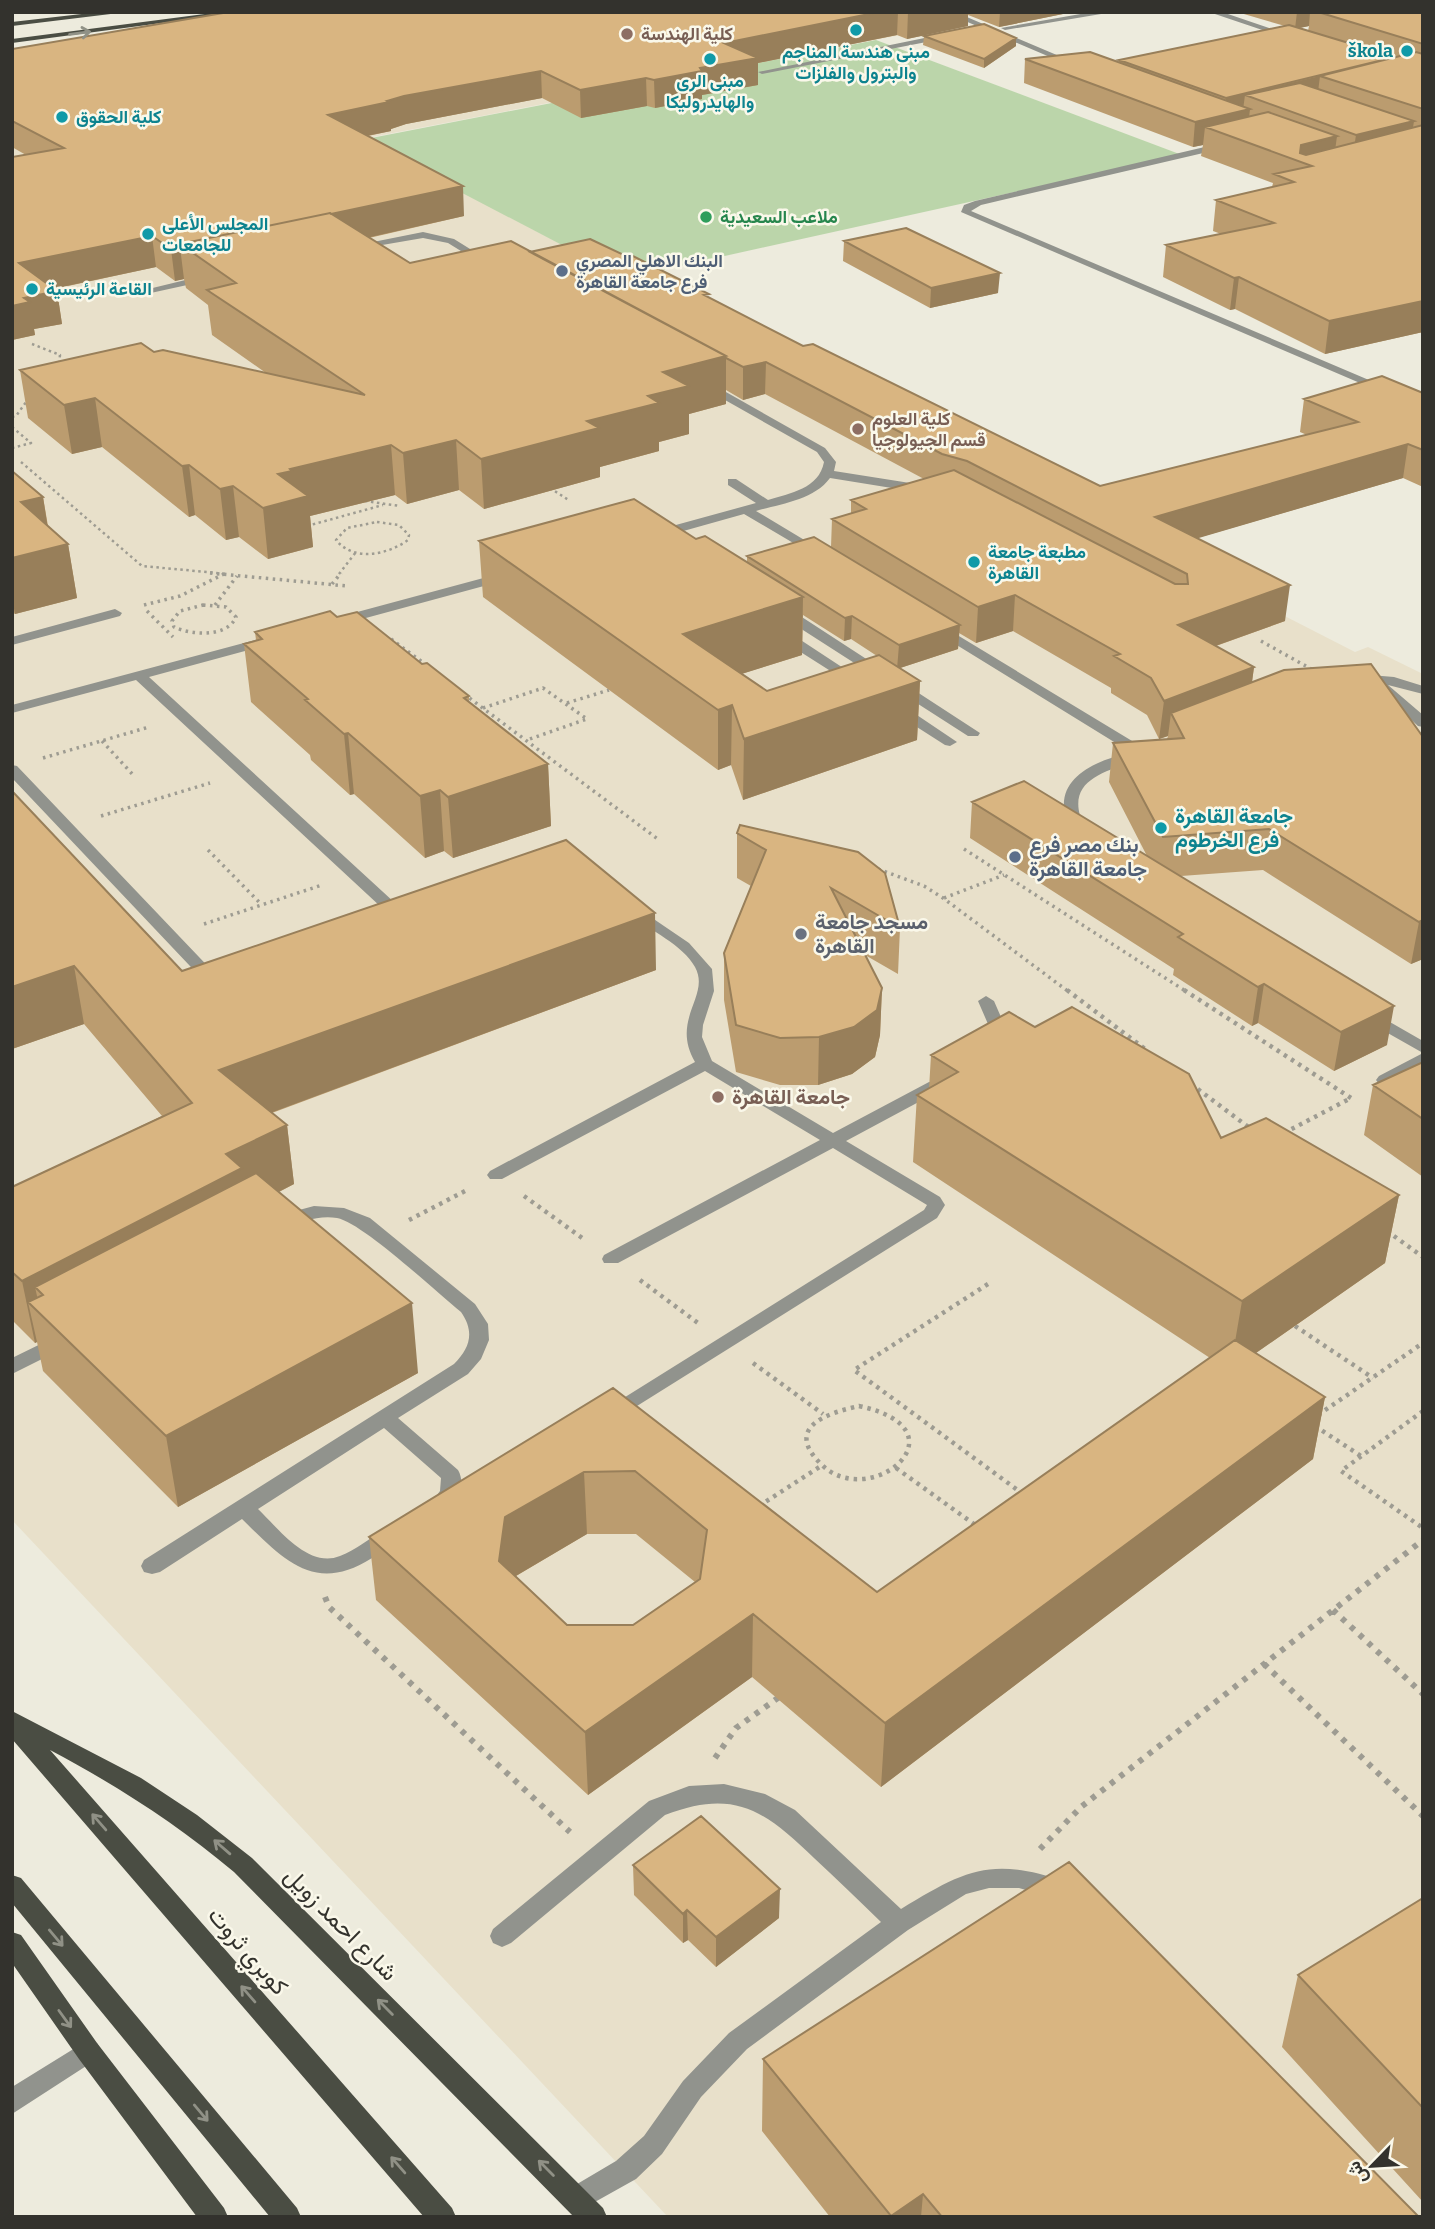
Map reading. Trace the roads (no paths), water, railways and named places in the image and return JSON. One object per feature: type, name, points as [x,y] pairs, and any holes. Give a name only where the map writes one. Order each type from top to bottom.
[{"type":"main road","points":[[12,24],[123,12]]},
{"type":"main road","points":[[12,41],[240,12]]},
{"type":"main road","name":"شارع احمد زويل","points":[[12,1721],[97,1763],[201,1828],[243,1866],[585,2208]]},
{"type":"main road","name":"كوبري ثروت","points":[[12,1721],[442,2217]]},
{"type":"main road","points":[[12,1885],[287,2217]]},
{"type":"main road","points":[[12,1942],[88,2051],[214,2217]]},
{"type":"street","points":[[948,12],[975,23],[1005,29],[1080,58]]},
{"type":"street","points":[[964,12],[1087,69]]},
{"type":"street","points":[[1037,22],[1065,12]]},
{"type":"street","points":[[1005,29],[1109,12]]},
{"type":"street","points":[[1213,12],[1288,36],[1300,37]]},
{"type":"street","points":[[962,32],[997,19]]},
{"type":"street","points":[[762,72],[949,35]]},
{"type":"street","points":[[1275,39],[1288,36]]},
{"type":"street","points":[[1242,141],[978,203],[967,207],[966,212],[1423,407]]},
{"type":"street","points":[[338,250],[405,236],[431,236],[451,242],[499,269]]},
{"type":"street","points":[[136,293],[223,275]]},
{"type":"street","points":[[662,537],[817,486],[829,474],[830,462],[821,450],[700,382]]},
{"type":"street","points":[[829,474],[893,482],[945,495]]},
{"type":"street","points":[[732,482],[766,504]]},
{"type":"street","points":[[746,510],[828,560]]},
{"type":"street","points":[[323,626],[511,575]]},
{"type":"street","points":[[766,600],[973,733]]},
{"type":"street","points":[[12,641],[115,613]]},
{"type":"street","points":[[766,623],[868,690]]},
{"type":"street","points":[[932,624],[1148,750],[1098,770],[1079,781],[1068,796],[1068,812],[1078,829],[1088,836]]},
{"type":"street","points":[[12,709],[285,636]]},
{"type":"street","points":[[139,675],[406,922]]},
{"type":"street","points":[[1332,680],[1372,678],[1394,681],[1423,690]]},
{"type":"street","points":[[1372,678],[1423,723]]},
{"type":"street","points":[[891,705],[950,742]]},
{"type":"street","points":[[12,769],[218,986]]},
{"type":"street","points":[[599,1422],[935,1210],[934,1201],[705,1063],[696,1053],[692,1041],[706,982],[705,971],[697,959],[619,899]]},
{"type":"street","points":[[984,1055],[995,1036],[996,1024],[986,1001]]},
{"type":"street","points":[[1353,1005],[1423,1048]]},
{"type":"street","points":[[1385,1080],[1423,1058]]},
{"type":"street","points":[[496,1175],[705,1063]]},
{"type":"street","points":[[611,1259],[952,1077]]},
{"type":"street","points":[[152,1566],[384,1418],[473,1358],[479,1346],[482,1332],[478,1319],[468,1308],[380,1235],[348,1214],[328,1210],[306,1213],[263,1233]]},
{"type":"street","points":[[12,1367],[72,1335]]},
{"type":"street","points":[[384,1418],[451,1475],[453,1486],[449,1496],[428,1511]]},
{"type":"street","points":[[243,1507],[296,1556],[316,1567],[341,1565],[406,1525]]},
{"type":"street","points":[[502,1936],[657,1808],[688,1796],[724,1794],[757,1801],[787,1817],[899,1923]]},
{"type":"street","points":[[585,2208],[653,2145],[692,2089],[738,2041],[899,1923],[959,1886],[989,1878],[1019,1878],[1050,1885],[1077,1899]]},
{"type":"street","points":[[12,2102],[88,2051]]},
{"type":"place","name":"مبنى هندسة المناجم والبترول والفلزات","points":[[856,30]]},
{"type":"place","name":"كلية الهندسة","points":[[627,34]]},
{"type":"place","name":"škola","points":[[1407,51]]},
{"type":"place","name":"مبنى الرى والهايدروليكا","points":[[710,59]]},
{"type":"place","name":"كلية الحقوق","points":[[62,117]]},
{"type":"place","name":"ملاعب السعيدية","points":[[706,217]]},
{"type":"place","name":"المجلس الأعلى للجامعات","points":[[148,234]]},
{"type":"place","name":"البنك الاهلي المصري فرع جامعة القاهرة","points":[[562,271]]},
{"type":"place","name":"القاعة الرئيسية","points":[[32,289]]},
{"type":"place","name":"كلية العلوم قسم الجيولوجيا","points":[[858,429]]},
{"type":"place","name":"مطبعة جامعة القاهرة","points":[[974,562]]},
{"type":"place","name":"جامعة القاهرة فرع الخرطوم","points":[[1161,828]]},
{"type":"place","name":"بنك مصر فرع جامعة القاهرة","points":[[1015,857]]},
{"type":"place","name":"مسجد جامعة القاهرة","points":[[801,934]]},
{"type":"place","name":"جامعة القاهرة","points":[[718,1097]]}]
